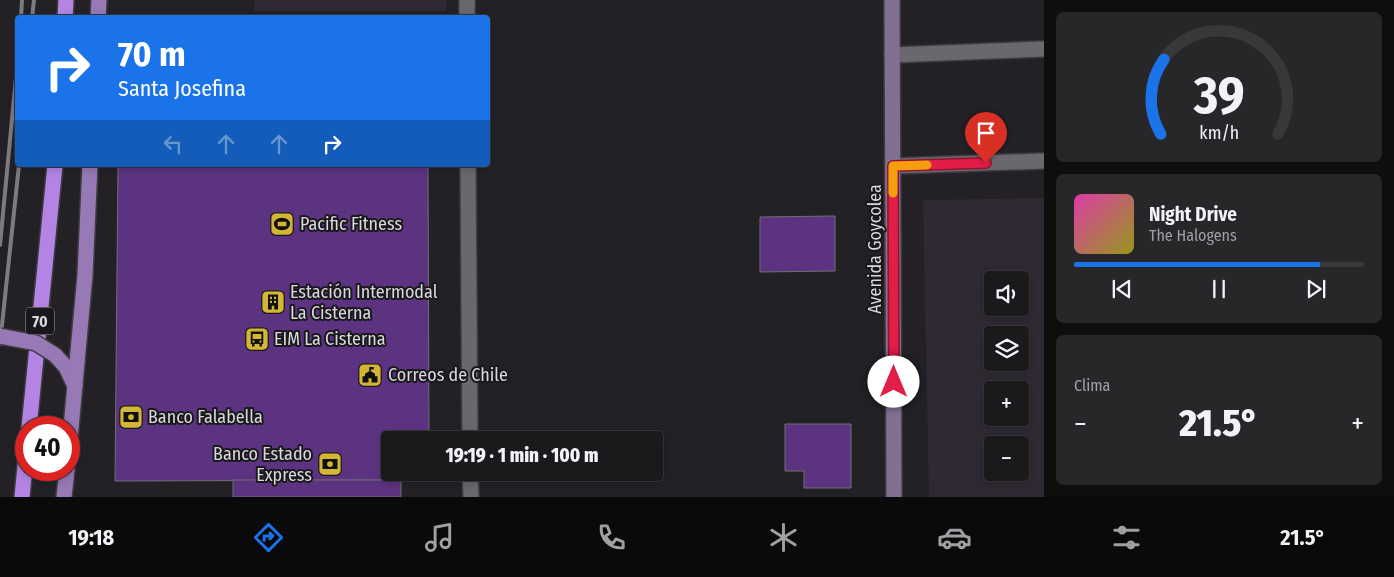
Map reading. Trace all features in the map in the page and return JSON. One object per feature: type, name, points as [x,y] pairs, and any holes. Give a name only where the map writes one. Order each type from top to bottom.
[{"type":"highway","points":[[65,15],[66,0]]},
{"type":"highway","name":"70","points":[[30,416],[55,167]]},
{"type":"highway","points":[[22,497],[24,481]]},
{"type":"main road","points":[[98,15],[99,0]]},
{"type":"main road","points":[[73,416],[85,275],[90,167]]},
{"type":"main road","points":[[0,336],[36,343],[55,355],[66,367],[76,386]]},
{"type":"main road","points":[[64,497],[66,481]]},
{"type":"street","points":[[467,0],[467,15]]},
{"type":"street","name":"Avenida Goycolea","points":[[892,0],[894,497]]},
{"type":"street","points":[[892,55],[1044,49]]},
{"type":"street","points":[[893,166],[1044,161]]},
{"type":"street","points":[[468,167],[470,431]]},
{"type":"street","points":[[470,481],[471,497]]},
{"type":"shaded area","points":[[254,0],[447,0],[446,11],[254,11]]},
{"type":"shaded area","points":[[1044,198],[1044,497],[929,497],[923,200]]},
{"type":"building","name":"Estación Intermodal La Cisterna","points":[[118,167],[428,167],[429,431],[381,431],[381,480],[115,481]]},
{"type":"building","points":[[835,216],[835,271],[760,272],[760,217]]},
{"type":"building","points":[[785,424],[851,424],[851,488],[804,488],[804,471],[785,471]]},
{"type":"building","points":[[233,480],[401,481],[401,497],[233,497]]},
{"type":"railway","points":[[21,15],[22,0]]},
{"type":"railway","points":[[32,15],[34,0]]},
{"type":"railway","points":[[0,245],[15,88]]},
{"type":"railway","points":[[0,344],[19,167]]},
{"type":"slow traffic","points":[[893,193],[893,166],[927,165]]},
{"type":"place","name":"Pacific Fitness","points":[[282,224]]},
{"type":"place","name":"Estación Intermodal La Cisterna","points":[[273,302]]},
{"type":"place","name":"EIM La Cisterna","points":[[257,339]]},
{"type":"place","name":"Correos de Chile","points":[[370,375]]},
{"type":"place","name":"Banco Falabella","points":[[131,417]]},
{"type":"place","name":"Banco Estado Express","points":[[330,464]]},
{"type":"route","points":[[894,382],[893,166],[986,163]]}]
